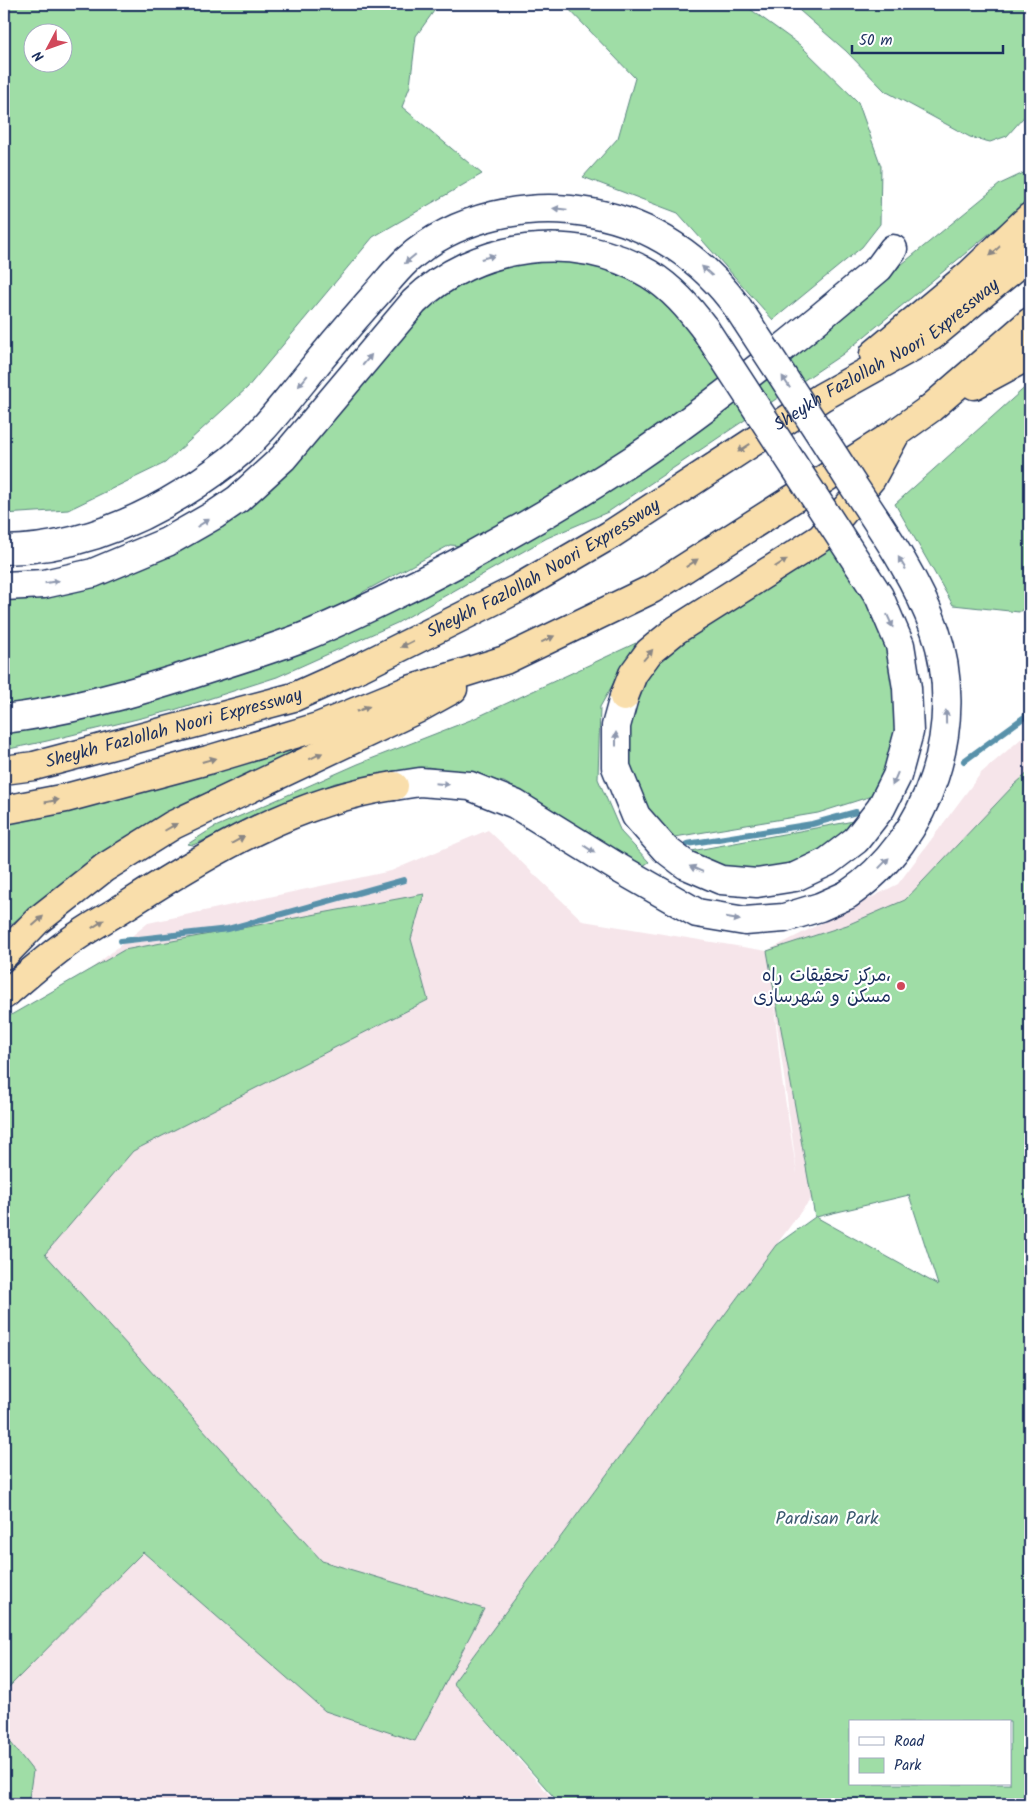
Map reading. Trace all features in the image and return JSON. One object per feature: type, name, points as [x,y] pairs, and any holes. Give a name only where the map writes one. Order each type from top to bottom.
[{"type":"highway","points":[[822,397],[970,274],[1030,217]]},
{"type":"highway","name":"Sheykh Fazlollah Noori Expressway","points":[[4,770],[34,766],[294,697],[361,667],[517,589],[610,536],[822,397],[932,336],[1030,255]]},
{"type":"highway","name":"Sheykh Fazlollah Noori Expressway","points":[[4,810],[66,798],[208,760],[318,727],[409,690],[504,660],[652,589],[896,433],[931,408],[1030,322]]},
{"type":"highway","points":[[931,408],[1030,355]]},
{"type":"highway","points":[[624,697],[633,674],[649,652],[676,630],[821,538],[871,479],[896,433]]},
{"type":"highway","points":[[4,955],[38,920],[104,868],[174,825],[417,709],[504,660]]},
{"type":"highway","points":[[4,995],[62,947],[178,873],[250,833],[315,806],[368,790],[394,786]]},
{"type":"street","points":[[4,550],[47,548],[92,536],[119,526],[165,503],[229,461],[268,423],[345,328],[407,260],[453,230],[482,219],[522,210],[551,208],[611,216],[638,225],[689,254],[712,276],[738,308],[908,572],[935,631],[944,679],[946,724],[935,779],[924,805],[894,854],[865,883],[848,895],[820,907],[784,918],[745,921],[697,912],[622,870],[515,804],[470,786],[420,782],[394,786]]},
{"type":"street","points":[[4,586],[44,584],[72,579],[136,556],[205,522],[238,499],[275,466],[325,410],[414,302],[432,285],[456,270],[480,259],[531,248],[582,249],[626,262],[649,274],[689,308],[705,329],[879,596],[900,645],[907,688],[909,732],[897,776],[881,808],[856,840],[827,862],[795,877],[757,883],[721,880],[686,865],[665,849],[636,816],[616,767],[616,726],[624,697]]},
{"type":"street","points":[[4,719],[26,716],[123,694],[229,662],[303,636],[374,605],[451,567],[535,521],[634,458],[703,409],[818,319],[879,268],[893,248]]},
{"type":"street","points":[[251,440],[275,466]]},
{"type":"shaded area","points":[[1030,731],[1030,1071],[957,1021],[802,1210],[453,1683],[557,1804],[4,1804],[4,1039],[148,923],[391,871],[488,830],[583,921],[767,951],[898,884],[981,773]],"holes":[[[772,987],[797,1174],[782,1080]]]},
{"type":"green space","points":[[4,4],[439,4],[416,36],[410,86],[402,107],[482,174],[373,237],[247,388],[165,463],[68,510],[4,514]]},
{"type":"green space","points":[[564,4],[743,4],[800,45],[858,102],[881,166],[880,224],[862,247],[773,320],[678,213],[583,177],[618,138],[635,78]]},
{"type":"green space","points":[[792,4],[1030,4],[1030,110],[1007,136],[990,142],[970,137],[885,91],[846,51]]},
{"type":"green space","points":[[1030,170],[1030,196],[1018,210],[843,354],[608,512],[547,538],[397,623],[277,677],[174,710],[4,750],[4,725],[324,638],[797,350],[1000,184]]},
{"type":"green space","points":[[543,257],[602,265],[661,295],[728,379],[635,448],[472,547],[450,545],[363,592],[357,604],[205,663],[4,712],[4,595],[166,554],[421,308],[470,275]]},
{"type":"green space","points":[[1030,383],[1030,604],[1019,612],[953,605],[895,504]]},
{"type":"green space","points":[[833,545],[868,600],[894,661],[897,734],[888,766],[875,795],[818,813],[669,838],[647,814],[628,767],[627,732],[634,703],[650,670],[663,655]]},
{"type":"green space","points":[[636,643],[600,707],[598,779],[621,832],[649,862],[643,866],[504,782],[428,767],[335,783],[193,845],[188,844],[213,828],[358,764],[473,719]]},
{"type":"green space","points":[[402,704],[179,805],[124,839],[45,897],[4,930],[4,821]]},
{"type":"green space","name":"Pardisan Park","points":[[1030,771],[1030,1804],[560,1804],[453,1683],[776,1245],[815,1217],[767,951],[847,925],[905,900],[1014,785]],"holes":[[[909,1195],[938,1285],[816,1217]]]},
{"type":"green space","points":[[859,820],[821,854],[772,871],[732,870],[686,852]]},
{"type":"green space","points":[[424,894],[411,939],[428,1000],[133,1151],[45,1254],[322,1561],[484,1609],[415,1741],[325,1711],[143,1552],[4,1692],[4,1019],[124,950]]},
{"type":"green space","points":[[4,1734],[33,1771],[28,1804],[4,1804]]},
{"type":"waterway","points":[[964,761],[1030,713]]},
{"type":"waterway","points":[[687,844],[812,824],[856,812]]},
{"type":"waterway","points":[[121,941],[228,929],[404,880]]},
{"type":"place","name":"مرکز تحقیقات راه، مسکن و شهرسازی","points":[[901,986]]}]
